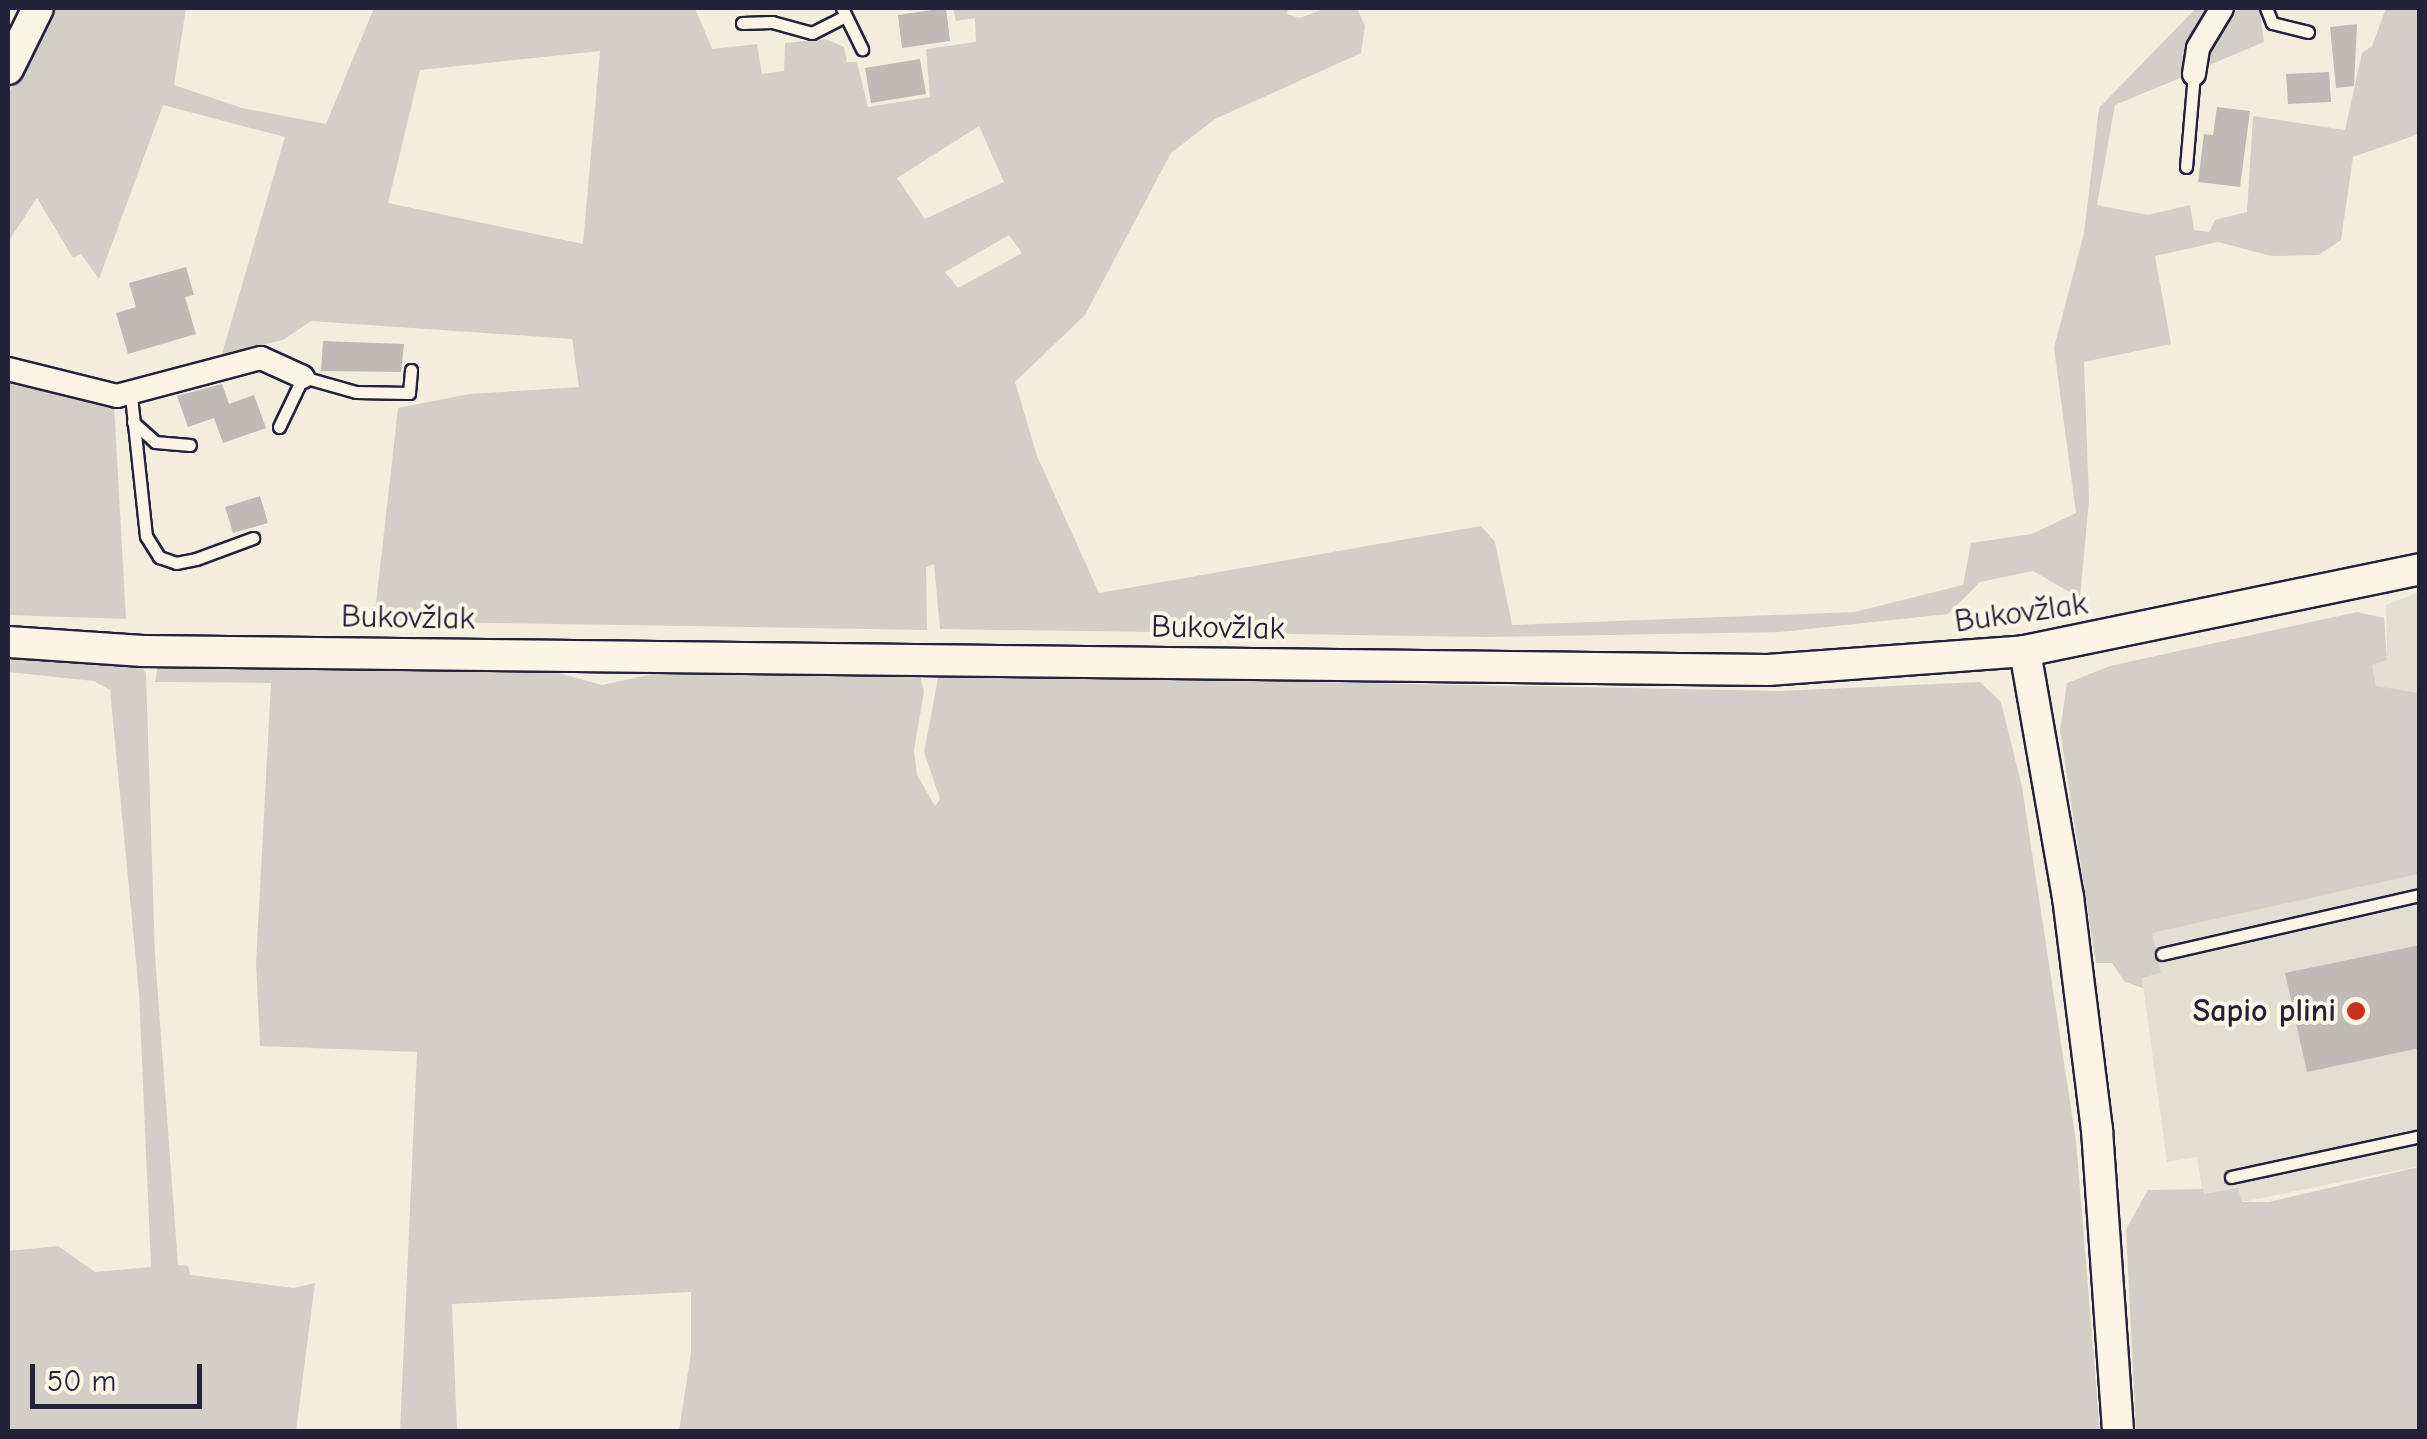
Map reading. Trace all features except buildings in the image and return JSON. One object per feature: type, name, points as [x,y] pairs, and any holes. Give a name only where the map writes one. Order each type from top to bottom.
[{"type":"main road","points":[[8,69],[36,8]]},
{"type":"main road","name":"Bukovžlak","points":[[8,642],[143,651],[1635,670],[1852,667],[2025,651],[2419,571]]},
{"type":"main road","points":[[2025,651],[2068,897],[2095,1110],[2118,1432]]},
{"type":"street","points":[[2194,74],[2198,48],[2222,8]]},
{"type":"street","points":[[8,369],[131,396],[262,358],[303,377]]},
{"type":"lane","points":[[2266,8],[2272,23],[2308,32]]},
{"type":"lane","points":[[742,24],[772,22],[812,33],[843,12],[862,49]]},
{"type":"lane","points":[[2186,167],[2194,74]]},
{"type":"lane","points":[[279,428],[303,377],[356,392],[410,393],[411,370]]},
{"type":"lane","points":[[131,396],[146,536],[159,556],[176,563],[254,538]]},
{"type":"lane","points":[[133,422],[155,442],[190,444]]},
{"type":"lane","points":[[2162,954],[2420,895]]},
{"type":"lane","points":[[2231,1176],[2420,1136]]},
{"type":"shaded area","points":[[51,8],[186,8],[174,85],[242,108],[326,124],[374,8],[695,8],[712,49],[757,44],[762,74],[784,71],[785,43],[826,39],[844,47],[847,62],[857,62],[868,107],[930,97],[926,49],[976,42],[975,18],[956,21],[953,8],[1288,8],[1287,14],[1300,18],[1326,8],[1357,8],[1365,26],[1361,53],[1215,119],[1171,153],[1085,315],[1015,382],[1037,456],[1099,593],[1481,526],[1495,542],[1512,625],[1855,612],[1963,585],[1971,543],[2032,534],[2076,513],[2054,348],[2084,233],[2099,108],[2196,8],[2215,8],[2185,76],[2115,105],[2097,205],[2148,215],[2190,205],[2194,230],[2209,232],[2215,220],[2247,212],[2253,116],[2345,130],[2362,53],[2372,46],[2386,8],[2419,8],[2419,134],[2353,157],[2341,240],[2319,255],[2271,256],[2218,242],[2155,256],[2171,344],[2084,362],[2089,500],[2080,598],[2033,571],[1980,582],[1948,614],[1780,632],[1488,637],[940,629],[934,564],[926,567],[927,630],[374,621],[398,408],[469,394],[579,387],[572,339],[311,321],[283,340],[222,354],[285,137],[163,105],[99,279],[81,254],[73,258],[37,198],[8,242],[8,95]],"holes":[[[600,51],[583,244],[388,203],[420,70]],[[979,126],[1004,182],[925,219],[897,178]],[[1009,235],[1022,253],[958,288],[945,272]]]},
{"type":"shaded area","points":[[2230,8],[2259,8],[2264,42],[2202,68],[2205,46]]},
{"type":"shaded area","points":[[8,374],[114,404],[126,619],[8,615]]},
{"type":"shaded area","points":[[2419,592],[2419,693],[2376,687],[2372,664],[2387,659],[2386,605]]},
{"type":"shaded area","points":[[2357,612],[2384,618],[2387,660],[2372,665],[2376,686],[2419,693],[2419,874],[2152,933],[2161,973],[2142,978],[2143,988],[2125,982],[2112,963],[2096,963],[2060,731],[2067,683],[2110,666]]},
{"type":"shaded area","points":[[8,656],[140,666],[146,673],[155,955],[178,1265],[188,1266],[190,1275],[294,1288],[315,1283],[296,1431],[8,1431],[8,1251],[58,1246],[95,1272],[151,1267],[139,993],[110,690],[94,681],[8,672]]},
{"type":"shaded area","points":[[158,665],[551,671],[602,685],[658,673],[920,676],[924,692],[914,750],[917,775],[935,806],[940,799],[924,752],[938,678],[946,675],[1779,691],[1980,682],[2001,702],[2022,787],[2076,1141],[2100,1431],[679,1431],[691,1353],[691,1292],[452,1304],[457,1431],[400,1431],[417,1052],[260,1046],[256,963],[271,683],[155,682]]},
{"type":"shaded area","points":[[2419,874],[2419,1166],[2242,1202],[2203,1195],[2197,1157],[2167,1162],[2142,978],[2161,973],[2151,933]]},
{"type":"shaded area","points":[[2419,1167],[2419,1431],[2136,1431],[2126,1229],[2148,1190],[2203,1189],[2204,1194],[2238,1188],[2242,1202],[2269,1202]]},
{"type":"place","name":"Sapio plini","points":[[2356,1011]]}]
